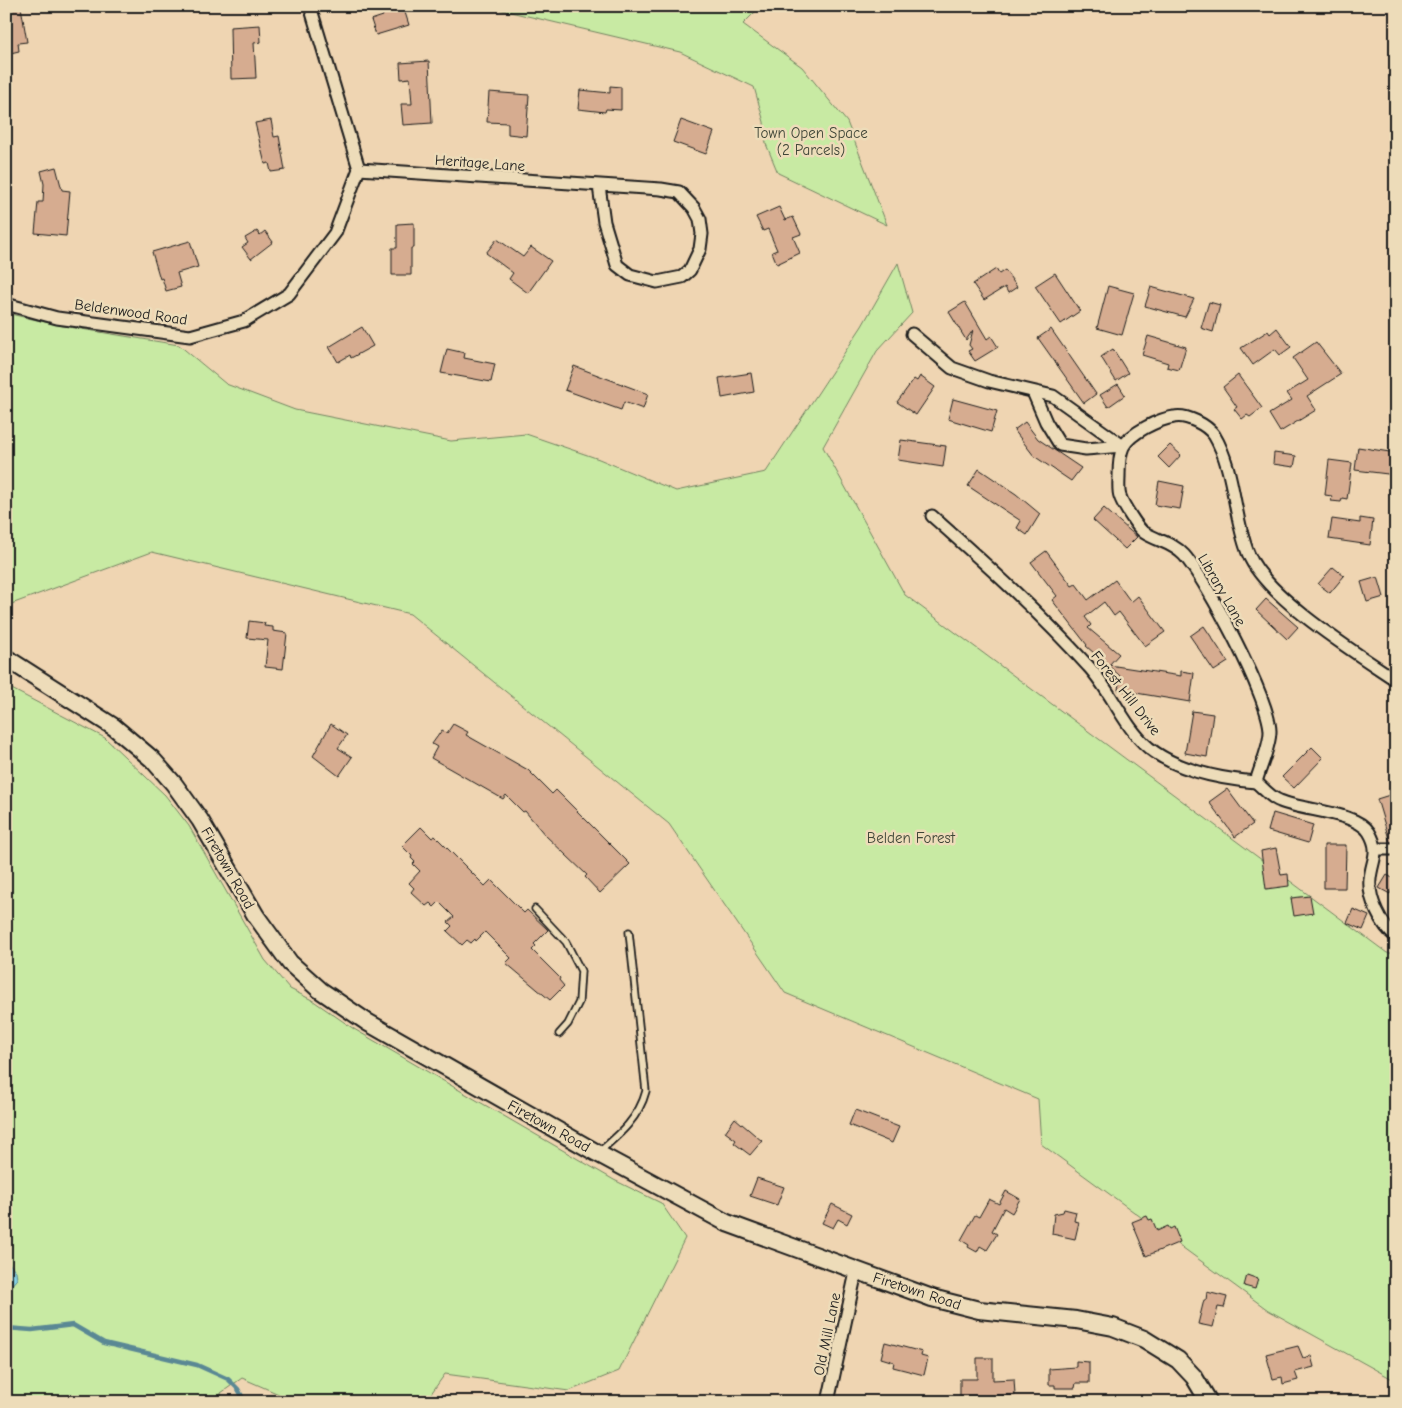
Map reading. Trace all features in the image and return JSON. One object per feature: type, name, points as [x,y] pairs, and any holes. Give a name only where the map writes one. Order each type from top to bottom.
[{"type":"street","points":[[310,6],[359,169]]},
{"type":"street","name":"Heritage Lane","points":[[359,169],[661,189],[679,192],[694,208],[700,219],[702,234],[700,249],[690,270],[682,277],[657,282],[630,275],[618,265],[604,222],[600,186]]},
{"type":"street","name":"Beldenwood Road","points":[[6,304],[57,318],[190,336],[244,322],[289,294],[335,233],[359,169]]},
{"type":"street","points":[[912,334],[952,368],[989,381],[1053,396],[1123,446]]},
{"type":"street","points":[[1033,392],[1046,422],[1060,445],[1086,449],[1123,446],[1150,424],[1177,416],[1193,420],[1212,433],[1223,455],[1248,554],[1257,569],[1279,593],[1317,626],[1396,680]]},
{"type":"street","name":"Library Lane","points":[[1123,446],[1119,463],[1120,496],[1142,532],[1169,544],[1183,555],[1201,579],[1248,666],[1265,706],[1270,732],[1256,782]]},
{"type":"street","name":"Forest Hill Drive","points":[[932,516],[983,561],[1090,667],[1139,738],[1150,749],[1176,763],[1204,773],[1230,780],[1256,782]]},
{"type":"street","name":"Firetown Road","points":[[6,658],[114,727],[152,760],[174,784],[200,820],[267,932],[290,963],[320,990],[368,1022],[597,1153],[728,1223],[856,1272],[932,1298],[979,1310],[1076,1320],[1112,1327],[1144,1339],[1178,1360],[1194,1377],[1209,1402]]},
{"type":"street","points":[[1256,782],[1278,801],[1320,813],[1355,819],[1368,831],[1377,849],[1370,881],[1379,918],[1388,931],[1396,937]]},
{"type":"street","points":[[1377,849],[1396,849]]},
{"type":"street","name":"Old Mill Lane","points":[[828,1402],[856,1272]]},
{"type":"lane","points":[[535,909],[566,942],[581,971],[579,1002],[568,1024],[559,1034]]},
{"type":"lane","points":[[597,1153],[626,1128],[642,1106],[646,1091],[630,932]]},
{"type":"green space","name":"Town Open Space (2 Parcels)","points":[[485,6],[761,6],[743,24],[802,67],[847,122],[887,225],[778,173],[766,144],[764,122],[754,87],[680,52]]},
{"type":"green space","name":"Belden Forest","points":[[898,263],[912,313],[877,351],[823,447],[905,595],[1387,953],[1396,954],[1396,1381],[1268,1310],[1041,1144],[1038,1099],[785,993],[669,824],[410,614],[152,552],[6,606],[6,313],[63,326],[179,345],[226,384],[295,410],[451,441],[526,434],[599,459],[676,491],[766,472],[862,326]]},
{"type":"green space","points":[[6,686],[105,738],[165,795],[189,826],[265,960],[290,989],[312,1000],[354,1029],[614,1180],[661,1203],[685,1238],[619,1371],[569,1391],[445,1374],[425,1402],[297,1402],[242,1378],[221,1393],[222,1402],[6,1402]]},
{"type":"water","points":[[6,1260],[16,1271],[17,1279],[6,1291]]},
{"type":"building","points":[[380,6],[403,6],[409,25],[376,35],[371,20],[383,16]]},
{"type":"building","points":[[21,7],[27,42],[18,43],[19,51],[6,54],[6,33],[8,33],[6,9]]},
{"type":"building","points":[[260,25],[261,42],[254,43],[256,78],[231,79],[230,27]]},
{"type":"building","points":[[429,61],[432,123],[403,125],[401,104],[412,104],[410,78],[401,79],[400,63]]},
{"type":"building","points":[[610,86],[621,87],[621,110],[606,109],[605,112],[578,109],[580,90],[610,93]]},
{"type":"building","points":[[489,92],[529,95],[526,136],[508,134],[508,123],[487,122]]},
{"type":"building","points":[[271,120],[274,137],[279,136],[285,170],[271,172],[269,163],[265,164],[255,123]]},
{"type":"building","points":[[681,120],[714,132],[706,154],[673,142]]},
{"type":"building","points":[[56,167],[62,190],[70,191],[66,236],[35,233],[38,202],[43,202],[44,184],[41,171]]},
{"type":"building","points":[[779,207],[785,220],[793,217],[801,234],[793,237],[800,253],[777,264],[772,252],[777,250],[768,229],[763,231],[756,217]]},
{"type":"building","points":[[414,223],[414,248],[411,248],[411,275],[392,275],[392,248],[397,248],[397,224]]},
{"type":"building","points":[[257,231],[260,235],[265,231],[273,242],[251,259],[242,247],[248,243],[245,238]]},
{"type":"building","points":[[497,239],[523,257],[531,247],[551,261],[528,293],[509,279],[513,273],[486,253]]},
{"type":"building","points":[[190,241],[198,267],[177,273],[181,287],[166,291],[162,278],[160,279],[152,252]]},
{"type":"building","points":[[996,269],[999,274],[1005,270],[1017,287],[1008,293],[1005,287],[984,300],[973,284]]},
{"type":"building","points":[[1055,273],[1080,311],[1061,324],[1035,286]]},
{"type":"building","points":[[1108,286],[1134,293],[1122,335],[1097,328]]},
{"type":"building","points":[[1151,287],[1194,299],[1185,317],[1145,306]]},
{"type":"building","points":[[965,302],[987,339],[991,336],[998,347],[975,361],[968,351],[972,349],[969,345],[973,330],[966,340],[949,312]]},
{"type":"building","points":[[1209,302],[1220,305],[1213,332],[1201,328]]},
{"type":"building","points":[[362,327],[373,346],[351,358],[350,355],[338,362],[329,347]]},
{"type":"building","points":[[1277,328],[1291,347],[1280,355],[1275,349],[1253,365],[1241,348],[1268,331],[1270,334]]},
{"type":"building","points":[[1051,329],[1096,394],[1084,403],[1038,338]]},
{"type":"building","points":[[1148,336],[1186,347],[1179,370],[1167,367],[1168,363],[1142,355]]},
{"type":"building","points":[[1316,342],[1341,374],[1307,396],[1316,410],[1280,432],[1269,414],[1292,400],[1287,393],[1308,380],[1293,358]]},
{"type":"building","points":[[447,349],[465,353],[464,358],[495,364],[491,382],[441,373]]},
{"type":"building","points":[[1113,349],[1128,373],[1116,381],[1101,357]]},
{"type":"building","points":[[574,366],[648,394],[643,409],[624,402],[621,410],[565,390]]},
{"type":"building","points":[[751,373],[754,392],[722,398],[719,378]]},
{"type":"building","points":[[1238,375],[1262,408],[1250,417],[1247,415],[1242,419],[1234,409],[1237,407],[1223,387]]},
{"type":"building","points":[[920,376],[935,387],[916,415],[897,402],[914,379],[917,381]]},
{"type":"building","points":[[1118,384],[1125,395],[1108,407],[1100,395]]},
{"type":"building","points":[[953,399],[997,411],[991,432],[948,419]]},
{"type":"building","points":[[1025,422],[1038,439],[1081,468],[1071,481],[1034,456],[1014,430]]},
{"type":"building","points":[[901,440],[946,446],[943,467],[898,460]]},
{"type":"building","points":[[1170,445],[1181,455],[1169,468],[1158,457]]},
{"type":"building","points":[[1358,447],[1396,453],[1396,475],[1355,470]]},
{"type":"building","points":[[1274,453],[1296,456],[1294,467],[1273,464]]},
{"type":"building","points":[[1329,460],[1352,463],[1347,499],[1342,498],[1341,502],[1331,501],[1332,496],[1325,495]]},
{"type":"building","points":[[979,469],[1016,494],[1040,514],[1027,535],[1017,528],[1021,521],[968,486]]},
{"type":"building","points":[[1159,481],[1184,486],[1180,509],[1155,505]]},
{"type":"building","points":[[1104,508],[1137,537],[1125,549],[1093,520]]},
{"type":"building","points":[[1360,518],[1373,520],[1370,545],[1329,539],[1332,519],[1360,523]]},
{"type":"building","points":[[1046,551],[1072,586],[1076,584],[1088,600],[1115,580],[1131,602],[1138,596],[1165,632],[1145,646],[1119,612],[1114,616],[1104,602],[1085,617],[1091,625],[1088,628],[1119,654],[1109,665],[1181,676],[1181,671],[1194,673],[1190,702],[1118,690],[1120,676],[1086,646],[1052,600],[1057,596],[1031,562]]},
{"type":"building","points":[[1333,567],[1344,576],[1330,593],[1318,584]]},
{"type":"building","points":[[1378,577],[1384,597],[1367,602],[1361,582]]},
{"type":"building","points":[[1266,599],[1298,627],[1287,639],[1256,610]]},
{"type":"building","points":[[249,621],[265,623],[264,626],[273,627],[273,631],[287,633],[283,669],[265,667],[268,640],[247,638]]},
{"type":"building","points":[[1204,626],[1228,662],[1214,671],[1190,636]]},
{"type":"building","points":[[1192,711],[1213,714],[1207,757],[1185,753]]},
{"type":"building","points":[[331,724],[347,735],[338,748],[352,757],[339,776],[313,756]]},
{"type":"building","points":[[453,724],[468,732],[466,735],[528,770],[552,794],[556,790],[630,864],[600,893],[585,877],[587,875],[545,835],[525,811],[523,812],[506,795],[503,799],[431,758],[437,747],[432,744],[442,730],[447,733]]},
{"type":"building","points":[[1312,747],[1323,758],[1294,788],[1282,777]]},
{"type":"building","points":[[1227,789],[1253,824],[1235,837],[1209,802]]},
{"type":"building","points":[[1396,793],[1396,842],[1390,842],[1377,799]]},
{"type":"building","points":[[1273,813],[1313,825],[1308,843],[1268,831]]},
{"type":"building","points":[[421,827],[432,838],[435,836],[485,886],[491,880],[524,913],[527,910],[548,930],[534,944],[536,946],[532,950],[560,978],[559,980],[564,986],[550,1000],[506,963],[511,958],[485,932],[476,941],[475,939],[471,943],[467,940],[462,945],[447,931],[452,926],[448,922],[454,917],[439,902],[434,907],[430,903],[426,906],[411,892],[414,888],[409,883],[420,871],[413,864],[415,862],[411,858],[412,856],[402,846]]},
{"type":"building","points":[[1324,845],[1346,845],[1345,888],[1324,888]]},
{"type":"building","points":[[1276,848],[1281,875],[1288,874],[1289,886],[1266,889],[1261,851]]},
{"type":"building","points":[[1387,875],[1396,880],[1390,894],[1379,888]]},
{"type":"building","points":[[1310,896],[1313,913],[1294,916],[1291,898]]},
{"type":"building","points":[[1353,909],[1369,916],[1363,930],[1347,923]]},
{"type":"building","points":[[855,1110],[899,1127],[892,1143],[849,1125]]},
{"type":"building","points":[[735,1118],[762,1141],[750,1155],[734,1143],[736,1140],[725,1132]]},
{"type":"building","points":[[757,1178],[784,1187],[777,1205],[750,1196]]},
{"type":"building","points":[[1006,1191],[1020,1199],[1012,1213],[1004,1208],[992,1231],[997,1234],[987,1250],[980,1246],[977,1252],[968,1247],[969,1245],[961,1240],[975,1215],[979,1217],[989,1199],[999,1204]]},
{"type":"building","points":[[832,1204],[852,1214],[847,1224],[838,1219],[833,1228],[822,1223]]},
{"type":"building","points":[[1064,1209],[1076,1212],[1074,1221],[1079,1222],[1075,1239],[1052,1234],[1054,1214],[1063,1212]]},
{"type":"building","points":[[1147,1216],[1149,1220],[1152,1219],[1157,1231],[1168,1226],[1170,1229],[1174,1227],[1180,1242],[1146,1256],[1132,1222]]},
{"type":"building","points":[[1247,1275],[1258,1279],[1255,1289],[1244,1286]]},
{"type":"building","points":[[1207,1292],[1227,1297],[1224,1308],[1218,1307],[1213,1327],[1198,1324]]},
{"type":"building","points":[[885,1342],[922,1352],[921,1356],[928,1358],[924,1375],[893,1367],[894,1362],[881,1358]]},
{"type":"building","points":[[1298,1346],[1303,1358],[1311,1356],[1314,1367],[1295,1372],[1298,1380],[1283,1384],[1282,1377],[1273,1379],[1266,1354]]},
{"type":"building","points":[[977,1358],[993,1358],[993,1380],[1014,1379],[1015,1395],[960,1396],[960,1379],[977,1379]]},
{"type":"building","points":[[1076,1361],[1089,1362],[1089,1383],[1076,1383],[1075,1388],[1055,1388],[1055,1385],[1049,1385],[1049,1369],[1076,1367]]},
{"type":"waterway","points":[[6,1328],[32,1330],[73,1325],[104,1343],[197,1365],[228,1379],[238,1389],[245,1402]]}]
